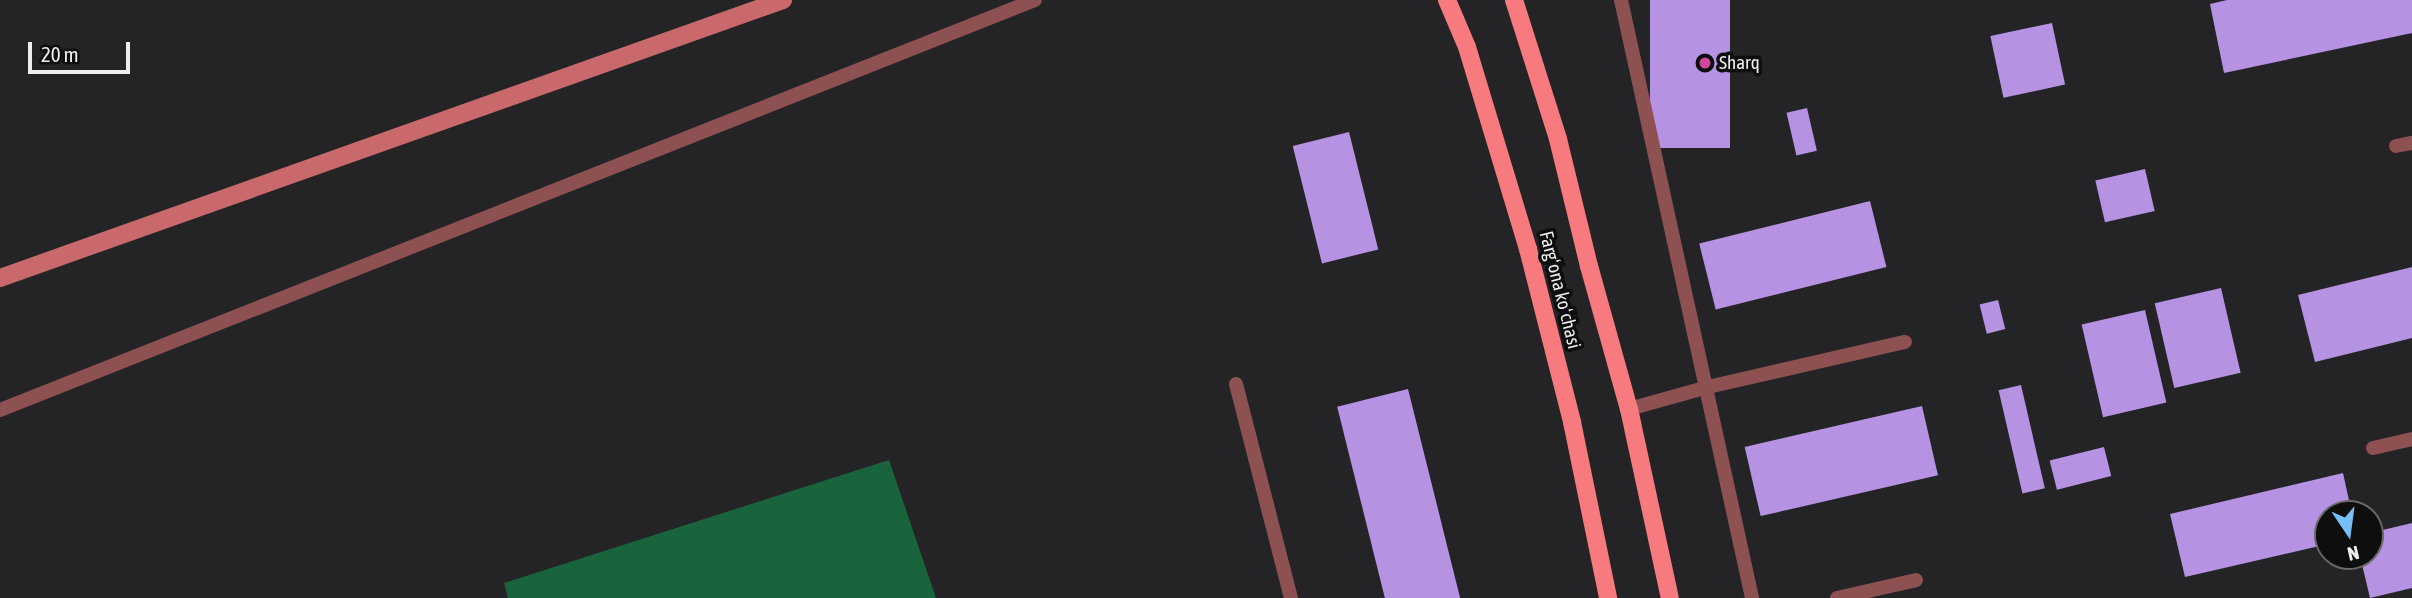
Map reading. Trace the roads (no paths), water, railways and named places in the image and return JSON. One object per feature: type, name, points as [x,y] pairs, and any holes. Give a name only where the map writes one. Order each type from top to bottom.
[{"type":"main road","points":[[0,278],[783,0]]},
{"type":"main road","name":"Fargʻona koʻchasi","points":[[1447,0],[1467,47],[1528,249],[1572,422],[1608,598]]},
{"type":"main road","name":"Fargʻona koʻchasi","points":[[1514,0],[1558,139],[1629,410],[1670,598]]},
{"type":"lane","points":[[0,410],[1035,0]]},
{"type":"lane","points":[[1621,0],[1708,387],[1752,598]]},
{"type":"lane","points":[[2396,146],[2412,143]]},
{"type":"lane","points":[[1629,410],[1708,387],[1905,342]]},
{"type":"lane","points":[[1236,384],[1292,598]]},
{"type":"lane","points":[[2373,448],[2412,439]]},
{"type":"lane","points":[[1837,598],[1916,580]]},
{"type":"place","name":"Sharq","points":[[1705,63]]}]
